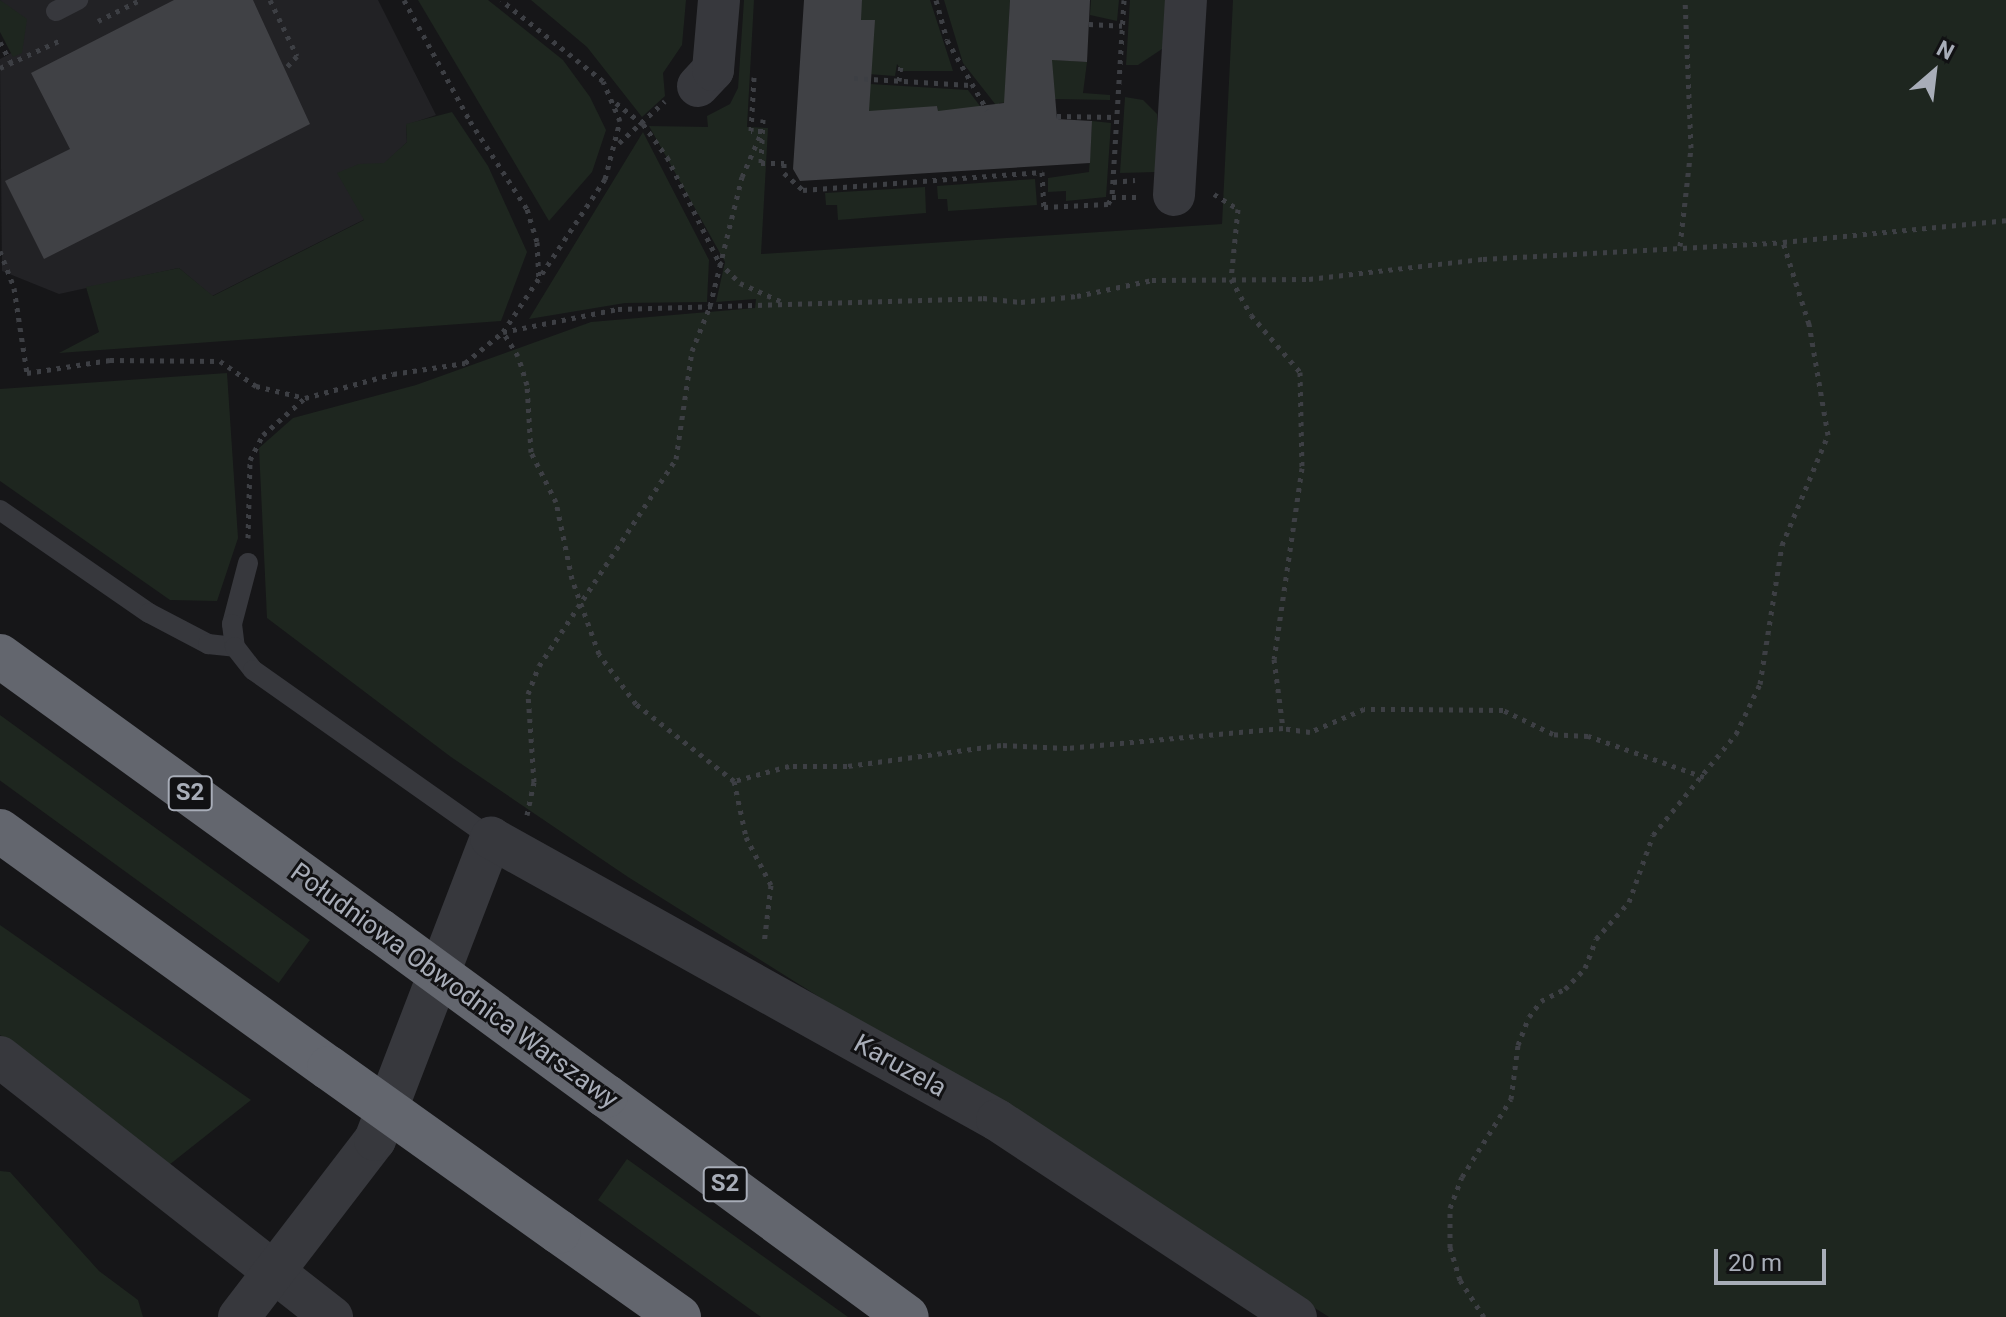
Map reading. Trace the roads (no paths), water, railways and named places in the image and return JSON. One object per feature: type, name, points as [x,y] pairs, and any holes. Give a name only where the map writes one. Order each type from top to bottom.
[{"type":"highway","name":"Południowa Obwodnica Warszawy","points":[[0,656],[907,1317]]},
{"type":"highway","points":[[0,831],[679,1317]]},
{"type":"highway","points":[[615,1272],[661,1317]]},
{"type":"highway","points":[[844,1272],[927,1317]]},
{"type":"street","points":[[702,82],[713,70],[719,0]]},
{"type":"street","points":[[1176,195],[1186,0]]},
{"type":"street","points":[[239,1317],[273,1269],[341,1190],[375,1140],[502,844]]},
{"type":"street","name":"Karuzela","points":[[502,844],[997,1120],[1296,1317]]},
{"type":"street","points":[[0,1057],[332,1317]]},
{"type":"lane","points":[[56,11],[78,0]]},
{"type":"lane","points":[[0,510],[149,613],[208,644],[235,647]]},
{"type":"lane","points":[[248,563],[235,599],[235,647],[253,670],[502,844]]}]
